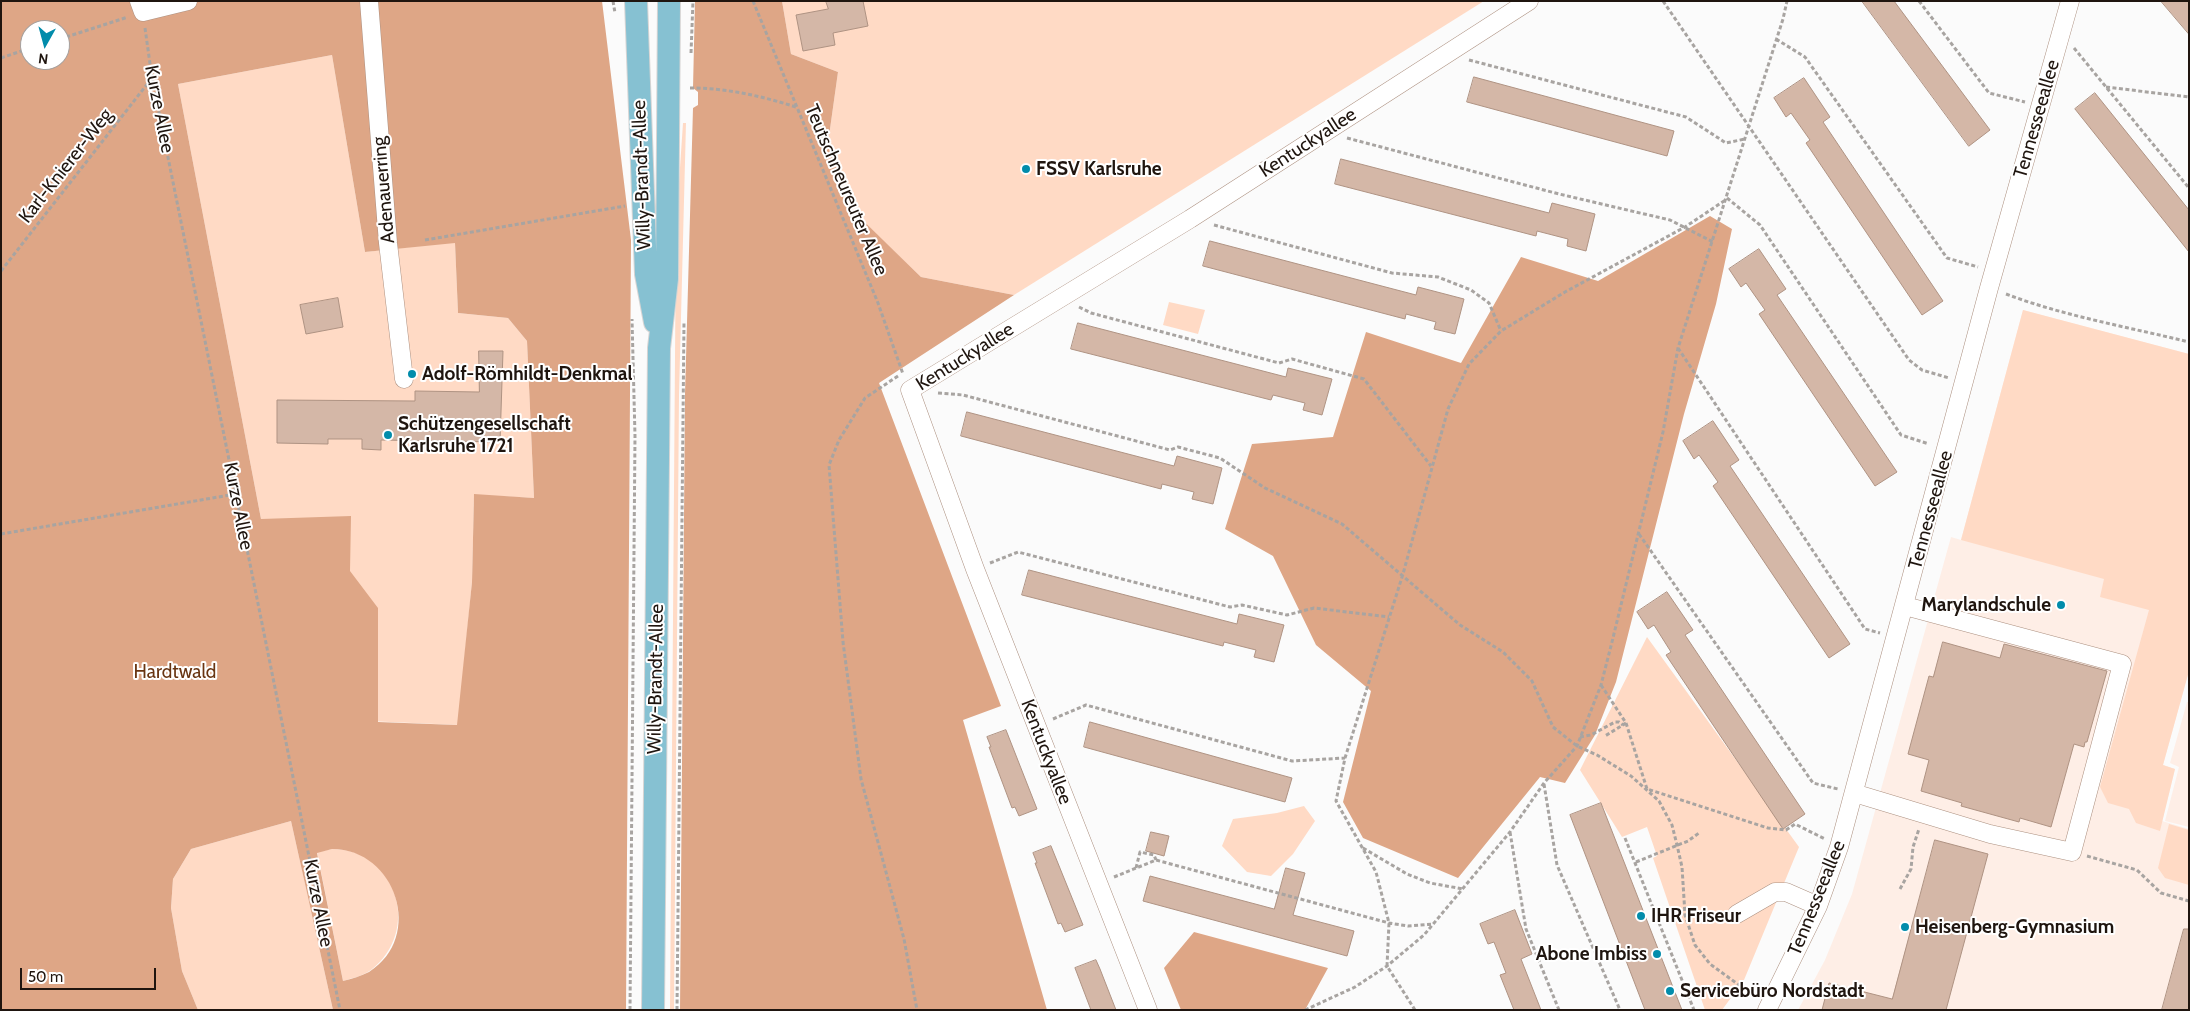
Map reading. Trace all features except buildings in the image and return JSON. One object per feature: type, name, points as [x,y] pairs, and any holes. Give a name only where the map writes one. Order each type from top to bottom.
[{"type":"main road","name":"Willy-Brandt-Allee","points":[[636,1],[646,274],[659,348]]},
{"type":"main road","name":"Willy-Brandt-Allee","points":[[653,1010],[659,348],[667,279],[669,1]]},
{"type":"street","points":[[141,7],[188,1]]},
{"type":"street","name":"Adenauerring","points":[[369,1],[388,243],[404,379]]},
{"type":"street","name":"Kentuckyallee","points":[[1148,1010],[975,569],[910,390],[1190,219],[1529,1]]},
{"type":"street","name":"Tennesseeallee","points":[[1769,1006],[1818,906],[1839,847],[1991,280],[2070,1]]},
{"type":"street","points":[[1854,793],[1990,834],[2072,852],[2122,664],[1905,606]]},
{"type":"street","points":[[1737,914],[1775,892],[1786,892],[1818,906]]},
{"type":"path","points":[[613,1],[616,22]]},
{"type":"path","name":"Teutschneureuter Allee","points":[[753,1],[878,303],[902,373],[910,390]]},
{"type":"path","points":[[1663,1],[1909,360],[1922,370],[1964,382]]},
{"type":"path","points":[[1306,1010],[1355,987],[1386,966],[1424,935],[1510,832],[1544,783],[1577,746],[1601,685],[1663,432],[1678,348],[1746,138],[1783,20],[1787,1]]},
{"type":"path","points":[[1919,1],[1989,93],[2041,106]]},
{"type":"path","points":[[70,35],[141,7]]},
{"type":"path","name":"Kurze Allee","points":[[141,7],[152,78],[340,1010]]},
{"type":"path","points":[[2062,33],[2189,188]]},
{"type":"path","points":[[1776,39],[1805,58],[1947,258],[1991,280],[2024,301],[2189,342]]},
{"type":"path","points":[[1,58],[20,51]]},
{"type":"path","points":[[1447,54],[1686,117],[1726,143],[1746,138]]},
{"type":"path","name":"Karl-Knierer-Weg","points":[[1,271],[152,78]]},
{"type":"path","points":[[2106,87],[2189,98]]},
{"type":"path","points":[[690,88],[714,88],[761,96],[796,107]]},
{"type":"path","points":[[1326,132],[1559,194],[1670,220],[1713,242]]},
{"type":"path","points":[[1415,1010],[1386,966],[1389,923],[1376,872],[1336,801],[1345,758],[1403,574],[1448,410],[1469,364],[1501,331],[1565,292],[1685,227],[1727,198]]},
{"type":"path","points":[[1727,198],[1760,225],[1901,435],[1947,449]]},
{"type":"path","points":[[425,240],[628,205],[629,215]]},
{"type":"path","points":[[1190,219],[1392,274],[1438,277],[1471,290],[1489,303],[1501,331]]},
{"type":"path","points":[[1061,297],[1091,313],[1279,363],[1292,359],[1364,379],[1432,466]]},
{"type":"path","points":[[630,1010],[635,436],[632,312]]},
{"type":"path","points":[[677,1010],[684,318]]},
{"type":"path","points":[[1678,348],[1865,629],[1896,637]]},
{"type":"path","points":[[902,373],[865,398],[839,440],[829,465],[843,642],[861,779],[904,939],[918,1010]]},
{"type":"path","points":[[910,390],[962,395],[1170,450],[1178,447],[1220,458],[1265,488],[1342,524],[1403,574],[1460,625],[1503,652],[1532,681],[1553,727],[1577,746],[1597,755],[1632,776],[1659,801],[1672,826],[1678,845],[1682,867],[1685,915],[1695,945],[1710,964],[1769,1006]]},
{"type":"path","points":[[1,534],[236,494]]},
{"type":"path","points":[[1639,534],[1813,783],[1854,793]]},
{"type":"path","points":[[975,569],[1018,552],[1230,607],[1242,605],[1287,615],[1314,608],[1389,617]]},
{"type":"path","points":[[1601,685],[1624,724],[1646,789]]},
{"type":"path","points":[[1036,726],[1086,704],[1292,761],[1345,758]]},
{"type":"path","points":[[1580,738],[1591,736],[1615,722],[1624,724]]},
{"type":"path","points":[[1605,736],[1624,724]]},
{"type":"path","points":[[1544,783],[1558,865],[1620,1010]]},
{"type":"path","points":[[1646,789],[1768,828],[1786,830],[1795,824],[1839,847]]},
{"type":"path","points":[[1900,890],[1911,868],[1913,848],[1923,814]]},
{"type":"path","points":[[1510,832],[1526,929],[1559,1010]]},
{"type":"path","points":[[1636,862],[1688,841],[1699,833]]},
{"type":"path","points":[[1625,838],[1694,1010]]},
{"type":"path","points":[[1362,848],[1407,874],[1422,880],[1463,889]]},
{"type":"path","points":[[1136,868],[1140,852],[1154,855],[1156,860]]},
{"type":"path","points":[[2072,852],[2137,870],[2161,893],[2189,901]]},
{"type":"path","points":[[1098,883],[1156,860],[1389,923],[1408,926],[1434,924]]},
{"type":"shaded area","name":"FSSV Karlsruhe","points":[[782,1],[1484,1],[1014,295],[921,277],[843,202],[829,136],[838,72],[791,54]]},
{"type":"shaded area","name":"Schützengesellschaft Karlsruhe 1721","points":[[332,55],[365,252],[455,242],[458,313],[508,318],[527,341],[534,498],[474,495],[472,582],[458,725],[299,718],[178,84]]},
{"type":"shaded area","points":[[683,123],[686,123],[679,395],[674,1010],[670,1010],[676,227]]},
{"type":"shaded area","points":[[1169,302],[1205,310],[1198,334],[1163,325]]},
{"type":"shaded area","name":"Marylandschule","points":[[2023,310],[2189,354],[2189,670],[2163,765],[2175,769],[2162,821],[2189,829],[2189,1010],[1798,1010],[1825,960],[1852,894],[1951,537],[1961,540]]},
{"type":"shaded area","points":[[2023,310],[2189,354],[2189,671],[2163,765],[2175,769],[2160,831],[2136,823],[2129,809],[2108,803],[2100,787],[2149,610],[2100,597],[2104,579],[1961,540]]},
{"type":"shaded area","points":[[1647,637],[1799,847],[1744,980],[1722,1010],[1705,1010],[1653,858],[1657,856],[1647,827],[1622,837],[1580,770]]},
{"type":"shaded area","points":[[2187,702],[2189,702],[2189,827],[2165,821],[2179,767],[2170,763]]},
{"type":"shaded area","points":[[1304,806],[1315,821],[1293,854],[1271,876],[1247,872],[1222,846],[1233,819],[1277,813]]},
{"type":"shaded area","points":[[291,821],[333,1010],[198,1010],[182,971],[171,908],[173,879],[191,849]]},
{"type":"shaded area","points":[[2169,824],[2189,830],[2189,885],[2165,878],[2158,868]]},
{"type":"shaded area","points":[[332,849],[354,853],[373,862],[386,877],[395,895],[398,915],[396,935],[387,954],[368,972],[343,981],[317,852]]},
{"type":"green space","name":"Hardtwald","points":[[1,1],[602,1],[631,240],[626,1010],[333,1010],[291,821],[191,849],[173,879],[171,908],[182,971],[198,1010],[1,1010]],"holes":[[[332,55],[365,252],[455,243],[458,313],[508,318],[527,341],[534,498],[474,494],[472,582],[457,725],[378,722],[378,608],[350,571],[351,516],[261,519],[178,84]],[[332,849],[354,853],[373,863],[387,879],[396,897],[399,918],[396,938],[386,957],[369,972],[343,981],[317,853]]]},
{"type":"green space","points":[[695,1],[782,1],[791,54],[838,72],[829,136],[844,202],[921,277],[1014,295],[879,383],[1001,706],[963,720],[1047,1010],[680,1010],[685,394],[693,108],[698,105],[698,92],[693,88]]},
{"type":"green space","points":[[1710,216],[1732,229],[1716,304],[1684,414],[1616,682],[1595,735],[1565,783],[1540,777],[1458,878],[1363,838],[1343,802],[1371,691],[1316,645],[1273,556],[1225,529],[1252,444],[1333,437],[1366,332],[1461,363],[1521,257],[1598,281]]},
{"type":"green space","points":[[1194,932],[1328,968],[1305,1010],[1181,1010],[1164,968]]},
{"type":"place","name":"FSSV Karlsruhe","points":[[1026,169]]},
{"type":"place","name":"Adolf-Römhildt-Denkmal","points":[[412,374]]},
{"type":"place","name":"Schützengesellschaft Karlsruhe 1721","points":[[388,435]]},
{"type":"place","name":"Marylandschule","points":[[2061,605]]},
{"type":"place","name":"IHR Friseur","points":[[1641,916]]},
{"type":"place","name":"Heisenberg-Gymnasium","points":[[1905,927]]},
{"type":"place","name":"Abone Imbiss","points":[[1657,954]]},
{"type":"place","name":"Servicebüro Nordstadt","points":[[1670,991]]}]
